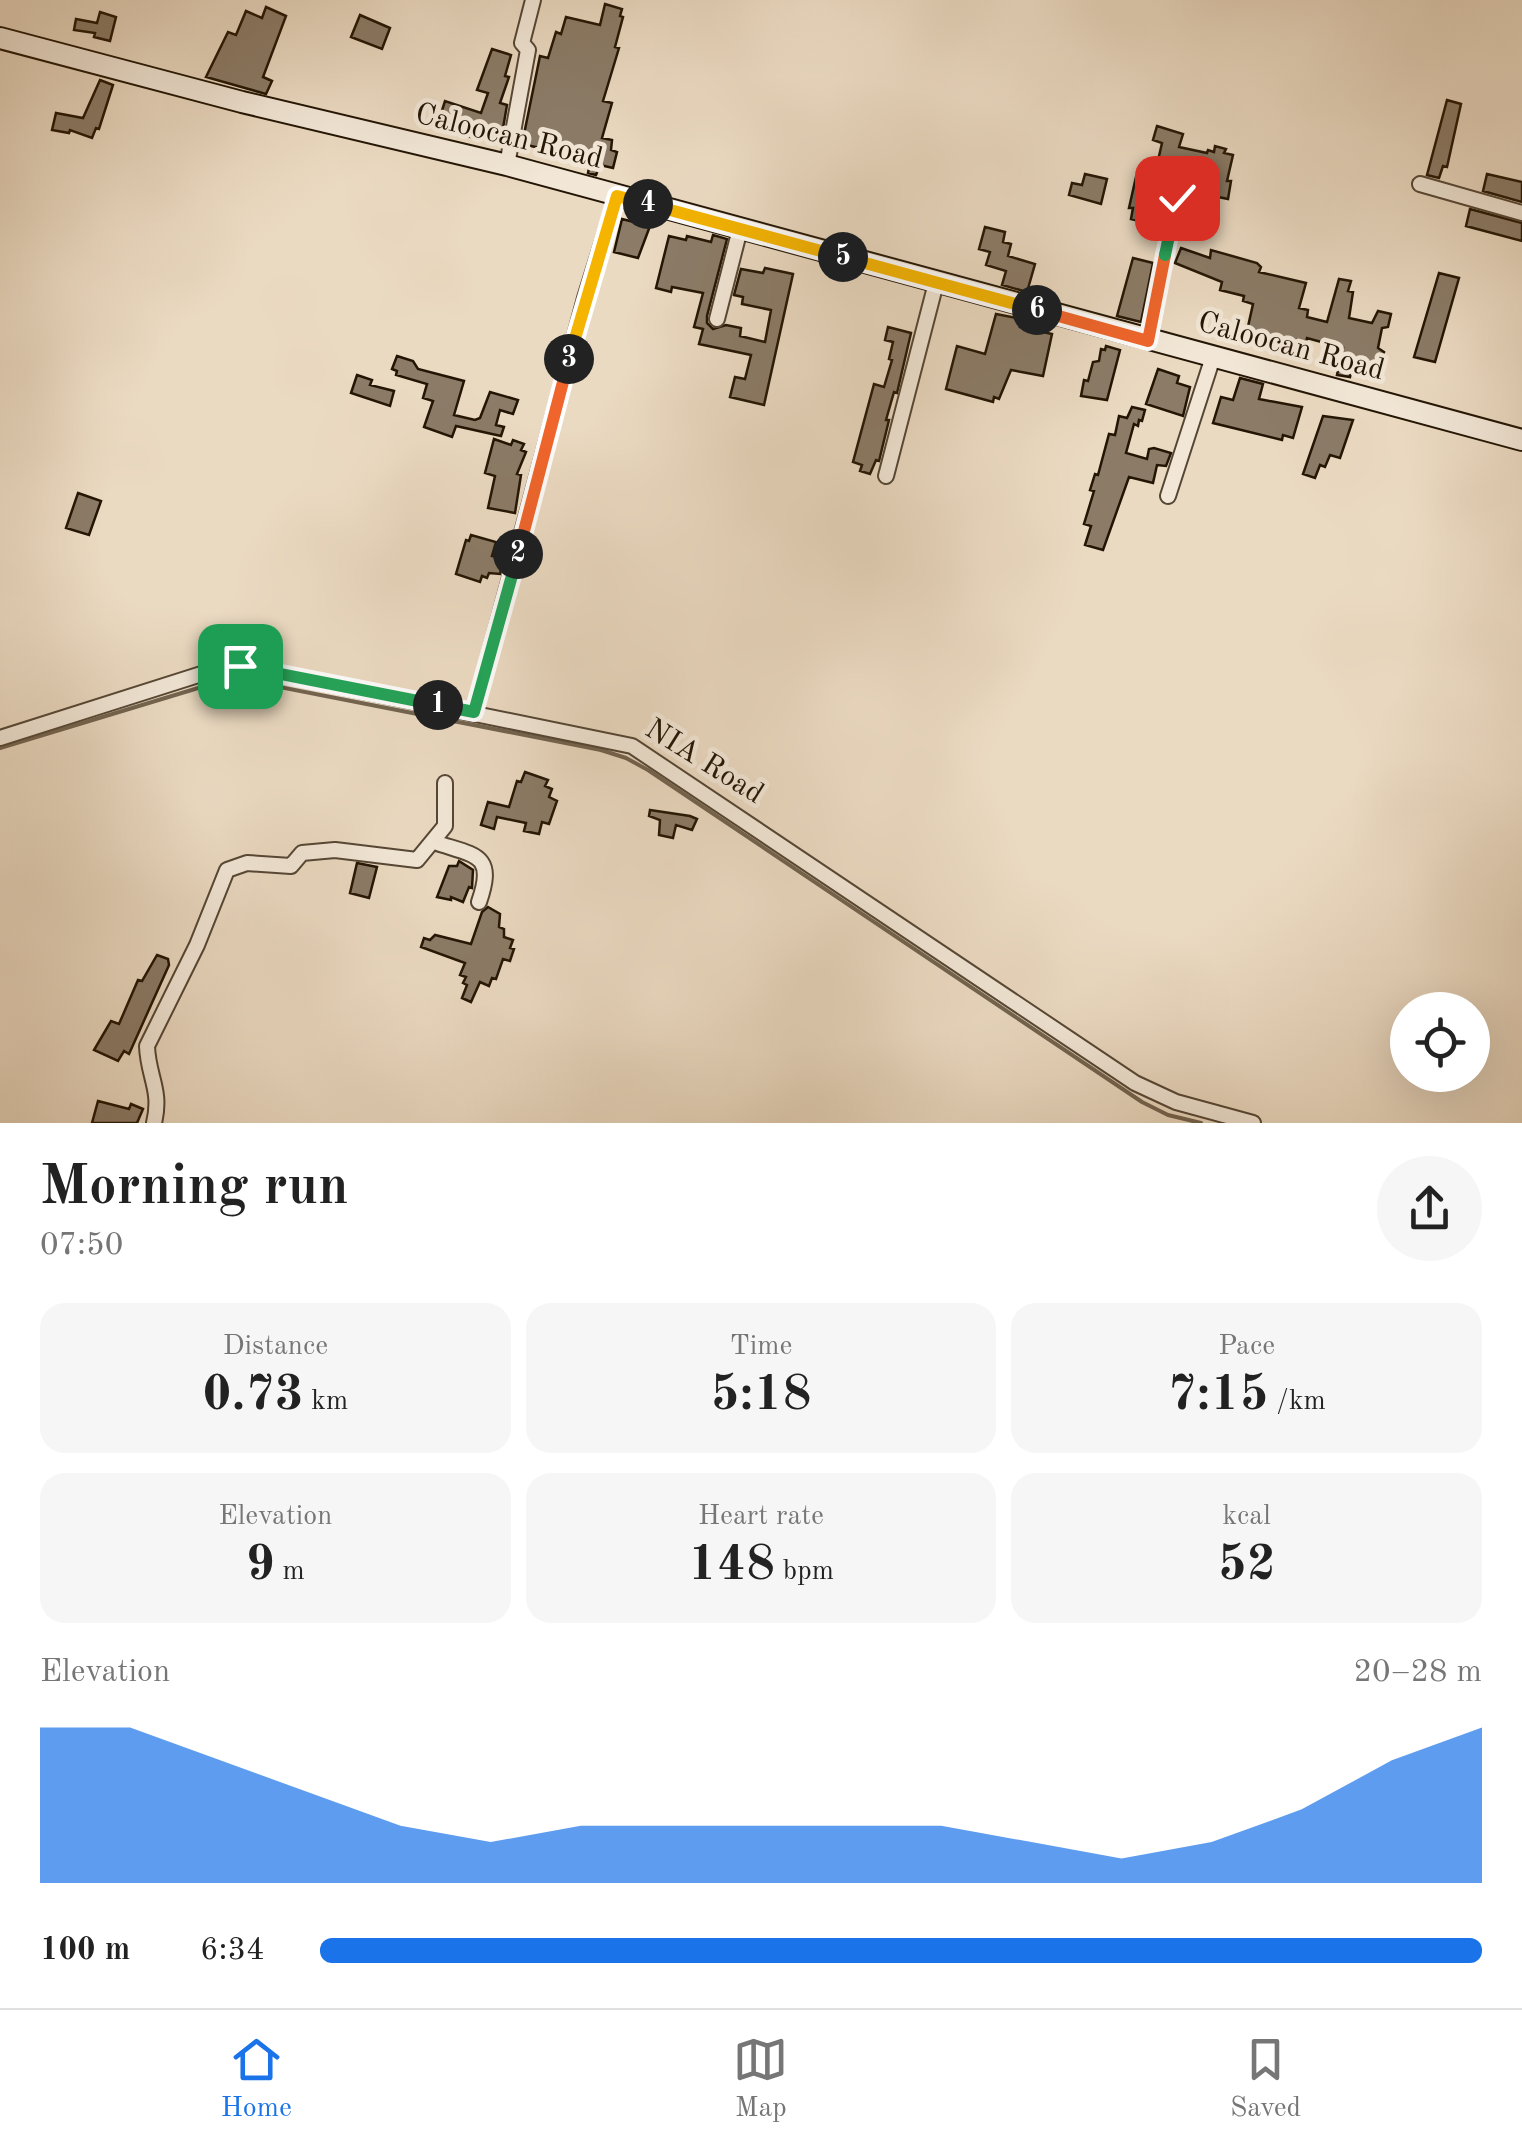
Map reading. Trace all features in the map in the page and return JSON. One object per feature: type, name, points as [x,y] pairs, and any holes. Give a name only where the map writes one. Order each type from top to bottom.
[{"type":"street","points":[[507,165],[528,50],[522,42],[532,0]]},
{"type":"street","name":"Caloocan Road","points":[[0,38],[242,102],[507,165],[1522,440]]},
{"type":"street","points":[[1420,184],[1522,213]]},
{"type":"street","points":[[474,712],[585,298],[617,196]]},
{"type":"street","points":[[1148,341],[1177,198]]},
{"type":"street","points":[[718,319],[740,230]]},
{"type":"street","points":[[886,476],[936,283]]},
{"type":"street","points":[[1168,496],[1213,357]]},
{"type":"street","name":"NIA Road","points":[[0,738],[214,670],[240,666],[632,746],[1135,1083],[1176,1102],[1253,1123]]},
{"type":"street","points":[[154,1123],[160,1100],[147,1046],[197,945],[227,870],[247,863],[291,866],[302,852],[335,850],[411,861],[434,842],[445,826],[445,783]]},
{"type":"street","points":[[434,842],[479,857],[486,866],[487,879],[479,902]]},
{"type":"building","points":[[605,4],[622,9],[623,17],[615,47],[619,48],[603,101],[612,103],[602,138],[612,140],[611,150],[617,152],[613,168],[600,165],[596,175],[588,173],[592,153],[569,146],[567,154],[522,144],[540,56],[548,58],[556,32],[561,34],[566,17],[600,25]]},
{"type":"building","points":[[266,7],[286,16],[263,77],[272,81],[266,94],[206,77],[228,32],[236,35],[246,11],[262,18]]},
{"type":"building","points":[[100,12],[116,17],[110,41],[94,37],[95,33],[74,30],[76,19],[97,23]]},
{"type":"building","points":[[360,15],[390,28],[382,49],[351,37]]},
{"type":"building","points":[[492,49],[511,55],[500,103],[507,105],[501,140],[473,132],[471,137],[437,126],[445,101],[481,113],[488,93],[477,90]]},
{"type":"building","points":[[100,80],[113,85],[99,129],[92,138],[70,130],[52,130],[56,113],[83,118]]},
{"type":"building","points":[[1447,100],[1461,104],[1447,167],[1443,166],[1439,178],[1427,175]]},
{"type":"building","points":[[1157,126],[1183,134],[1179,147],[1207,153],[1214,152],[1215,146],[1233,155],[1227,181],[1231,181],[1228,199],[1208,195],[1211,180],[1174,170],[1171,182],[1154,178],[1162,143],[1153,140]]},
{"type":"building","points":[[1085,174],[1107,179],[1101,204],[1069,195],[1072,183],[1082,185]]},
{"type":"building","points":[[1487,174],[1522,182],[1522,202],[1483,191]]},
{"type":"building","points":[[1136,177],[1156,181],[1151,206],[1162,209],[1157,225],[1131,219],[1133,208],[1129,208]]},
{"type":"building","points":[[1470,209],[1522,223],[1522,241],[1466,226]]},
{"type":"building","points":[[622,219],[650,226],[638,258],[614,252]]},
{"type":"building","points":[[985,227],[1005,232],[1003,242],[1011,244],[1008,256],[1035,264],[1027,292],[1002,285],[1006,271],[986,265],[990,252],[979,249]]},
{"type":"building","points":[[713,235],[727,239],[707,316],[713,329],[726,325],[741,328],[740,336],[765,342],[771,310],[742,304],[743,297],[734,295],[741,269],[763,273],[765,268],[793,274],[764,405],[730,397],[735,377],[745,379],[751,355],[699,344],[703,329],[694,327],[703,293],[656,288],[669,236],[711,242]]},
{"type":"building","points":[[1181,248],[1210,258],[1211,250],[1257,263],[1261,267],[1259,272],[1306,283],[1299,308],[1308,310],[1307,317],[1327,322],[1339,279],[1351,281],[1349,318],[1372,323],[1378,311],[1391,314],[1388,327],[1382,328],[1378,348],[1384,352],[1380,369],[1359,365],[1357,374],[1337,375],[1343,348],[1307,338],[1306,342],[1297,340],[1291,355],[1278,351],[1282,339],[1247,331],[1253,304],[1243,301],[1244,296],[1220,290],[1222,282],[1175,263]]},
{"type":"building","points":[[1133,258],[1153,263],[1141,322],[1117,316]]},
{"type":"building","points":[[1439,273],[1459,278],[1435,362],[1414,357]]},
{"type":"building","points":[[996,314],[1022,319],[1020,327],[1052,334],[1043,376],[1011,370],[999,399],[994,397],[993,402],[946,389],[957,346],[985,354]]},
{"type":"building","points":[[888,327],[911,333],[897,393],[894,392],[886,420],[879,461],[876,460],[870,474],[860,471],[862,465],[853,462],[874,384],[884,387],[892,360],[889,359],[893,342],[885,340]]},
{"type":"building","points":[[1106,346],[1120,350],[1107,400],[1081,396],[1093,362],[1099,361],[1101,349]]},
{"type":"building","points":[[397,356],[413,361],[418,369],[464,381],[454,415],[480,418],[490,392],[518,400],[513,414],[500,410],[496,425],[504,427],[501,436],[456,426],[452,437],[424,427],[433,401],[423,398],[427,384],[396,375],[397,371],[392,369]]},
{"type":"building","points":[[1158,369],[1179,376],[1177,383],[1190,387],[1183,416],[1146,404]]},
{"type":"building","points":[[357,375],[372,380],[370,385],[394,391],[390,406],[351,393]]},
{"type":"building","points":[[1240,378],[1263,384],[1259,399],[1302,407],[1293,438],[1283,435],[1282,440],[1213,423],[1221,397],[1233,400]]},
{"type":"building","points":[[1132,407],[1145,410],[1142,421],[1138,426],[1134,424],[1126,453],[1147,459],[1149,449],[1171,453],[1166,466],[1157,465],[1153,483],[1129,477],[1103,550],[1085,545],[1091,526],[1084,524],[1094,491],[1090,490],[1109,434],[1115,435],[1119,416],[1127,418]]},
{"type":"building","points":[[1323,416],[1353,420],[1340,458],[1330,455],[1315,478],[1303,474]]},
{"type":"building","points":[[494,439],[511,445],[513,440],[524,444],[521,450],[526,452],[517,474],[521,475],[515,513],[488,508],[495,476],[485,473]]},
{"type":"building","points":[[78,493],[101,501],[89,535],[66,528]]},
{"type":"building","points":[[471,535],[496,542],[492,556],[504,558],[500,574],[489,573],[480,582],[456,574]]},
{"type":"building","points":[[525,772],[548,780],[545,786],[552,789],[549,797],[557,801],[549,824],[542,822],[539,834],[524,831],[526,823],[497,817],[494,829],[481,825],[488,802],[509,807],[517,781],[521,782]]},
{"type":"building","points":[[650,810],[697,819],[692,830],[676,825],[673,838],[659,835],[660,820],[649,816]]},
{"type":"building","points":[[459,861],[473,870],[472,888],[469,887],[463,902],[437,897],[449,866],[457,866]]},
{"type":"building","points":[[357,863],[377,867],[369,898],[350,893]]},
{"type":"building","points":[[488,907],[500,914],[499,927],[504,929],[504,937],[513,940],[510,948],[514,949],[510,961],[503,959],[489,986],[480,982],[471,1002],[462,998],[467,985],[463,983],[466,977],[460,975],[465,963],[421,947],[424,938],[430,940],[435,935],[471,944],[482,912]]},
{"type":"building","points":[[157,955],[168,959],[169,965],[129,1054],[124,1051],[118,1061],[94,1050],[111,1021],[119,1024],[138,980],[142,981]]},
{"type":"building","points":[[98,1101],[143,1109],[137,1123],[92,1123]]},
{"type":"waterway","points":[[0,748],[239,679],[601,750],[648,770],[1142,1102],[1168,1115],[1201,1123]]},
{"type":"route","points":[[240,666],[474,712],[585,298],[617,196],[1148,341],[1177,198]]}]
